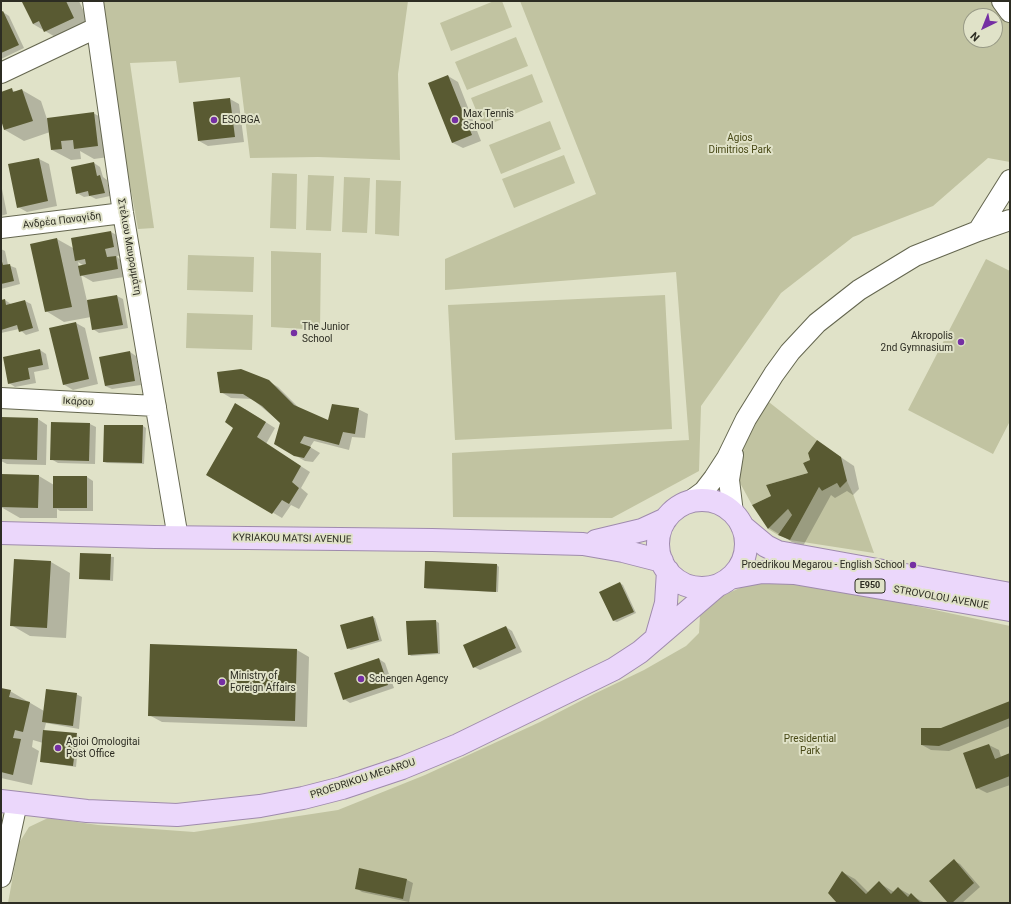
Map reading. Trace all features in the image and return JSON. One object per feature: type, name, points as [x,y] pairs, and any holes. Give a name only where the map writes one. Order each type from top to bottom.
[{"type":"main road","points":[[656,638],[666,602],[665,566],[658,544],[666,519],[677,508],[689,502],[713,502],[738,520],[746,542],[744,558],[736,573],[723,582],[702,588],[693,587],[683,584],[665,566]]},
{"type":"main road","name":"KYRIAKOU MATSI AVENUE","points":[[583,544],[642,530],[666,519]]},
{"type":"main road","name":"STROVOLOU AVENUE","points":[[738,520],[766,546],[793,556],[1010,594]]},
{"type":"main road","name":"KYRIAKOU MATSI AVENUE","points":[[1,533],[178,538],[432,540],[583,544],[623,551],[665,566]]},
{"type":"main road","name":"STROVOLOU AVENUE","points":[[723,582],[762,572],[794,573],[1010,610]]},
{"type":"main road","name":"PROEDRIKOU MEGAROU","points":[[9,802],[87,811],[177,815],[254,806],[303,798],[342,788],[402,768],[458,745],[614,669],[640,652],[723,582]]},
{"type":"street","name":"Στέλιου Μαυρομμάτη","points":[[92,1],[123,213],[178,538]]},
{"type":"street","points":[[1002,1],[1010,12]]},
{"type":"street","points":[[1,73],[96,28]]},
{"type":"street","points":[[978,230],[1010,180]]},
{"type":"street","name":"Ανδρέα Παναγίδη","points":[[1,228],[123,213]]},
{"type":"street","points":[[689,502],[704,491],[714,478],[727,458],[739,434],[774,374],[790,352],[817,323],[859,290],[889,270],[938,246],[978,230],[1010,220]]},
{"type":"street","name":"Ικάρου","points":[[1,398],[156,406]]},
{"type":"street","points":[[738,520],[729,480],[730,466],[739,434]]},
{"type":"street","points":[[1,878],[9,802]]},
{"type":"green space","points":[[97,1],[408,1],[398,74],[400,160],[318,157],[250,158],[240,77],[179,83],[176,61],[130,63],[154,228],[138,229]]},
{"type":"green space","points":[[494,1],[502,1],[512,27],[451,51],[440,23]]},
{"type":"green space","name":"Agios Dimitrios Park","points":[[520,1],[1010,1],[1010,162],[988,158],[933,206],[853,237],[781,293],[701,406],[699,471],[612,518],[453,517],[452,453],[689,440],[676,272],[445,290],[445,259],[596,194]]},
{"type":"green space","points":[[516,37],[528,66],[467,90],[455,62]]},
{"type":"green space","points":[[532,74],[543,102],[483,127],[471,98]]},
{"type":"green space","points":[[550,121],[561,149],[501,174],[489,145]]},
{"type":"green space","points":[[564,155],[575,183],[514,208],[502,179]]},
{"type":"green space","points":[[272,173],[297,174],[296,229],[270,228]]},
{"type":"green space","points":[[308,175],[334,176],[331,231],[306,230]]},
{"type":"green space","points":[[344,177],[370,178],[367,233],[342,232]]},
{"type":"green space","points":[[376,180],[401,181],[399,236],[375,234]]},
{"type":"green space","points":[[271,251],[321,253],[320,330],[271,327]]},
{"type":"green space","points":[[188,255],[254,257],[253,292],[187,290]]},
{"type":"green space","points":[[986,259],[1010,271],[1010,421],[993,454],[908,410]]},
{"type":"green space","points":[[665,295],[672,429],[455,440],[448,305]]},
{"type":"green space","points":[[187,313],[253,315],[252,350],[186,348]]},
{"type":"green space","points":[[765,399],[817,440],[808,453],[810,460],[803,463],[808,473],[766,485],[771,496],[752,505],[739,481],[738,460],[747,428]]},
{"type":"green space","points":[[847,481],[874,553],[790,540],[819,487],[822,491],[837,483],[840,488]]},
{"type":"green space","points":[[788,509],[792,515],[778,535],[768,529]]},
{"type":"green space","name":"Presidential Park","points":[[759,579],[786,581],[864,595],[1010,626],[1010,903],[8,903],[19,843],[29,827],[48,818],[98,825],[194,832],[338,810],[425,775],[540,722],[644,670],[686,646],[699,633],[700,615],[716,599]]},
{"type":"building","points":[[66,1],[74,18],[44,32],[39,21],[33,24],[22,2]]},
{"type":"building","points":[[3,11],[19,45],[1,53],[1,12]]},
{"type":"building","name":"Max Tennis School","points":[[448,75],[472,135],[452,143],[428,83]]},
{"type":"building","points":[[12,88],[13,92],[22,89],[33,121],[4,130],[1,120],[1,92]]},
{"type":"building","name":"ESOBGA","points":[[230,98],[235,137],[198,141],[193,102]]},
{"type":"building","points":[[94,112],[98,146],[74,149],[73,140],[61,141],[62,149],[51,150],[47,118]]},
{"type":"building","points":[[39,158],[48,201],[17,208],[8,164]]},
{"type":"building","points":[[94,162],[97,176],[100,175],[105,193],[89,196],[88,191],[76,194],[71,167]]},
{"type":"building","points":[[111,231],[114,247],[105,249],[107,257],[116,256],[118,269],[80,276],[78,266],[86,264],[85,259],[75,261],[71,238]]},
{"type":"building","points":[[57,238],[72,307],[45,312],[30,244]]},
{"type":"building","points":[[1,258],[3,265],[10,264],[14,281],[1,284]]},
{"type":"building","points":[[117,295],[123,325],[92,330],[87,300]]},
{"type":"building","points":[[5,299],[6,305],[25,300],[33,328],[19,332],[17,325],[1,330],[1,300]]},
{"type":"building","points":[[76,322],[89,379],[63,385],[49,328]]},
{"type":"building","points":[[40,349],[43,365],[28,368],[30,379],[8,384],[3,357]]},
{"type":"building","points":[[130,351],[135,381],[105,386],[99,357]]},
{"type":"building","points":[[241,369],[269,380],[294,405],[328,420],[332,404],[359,408],[355,434],[343,432],[339,445],[304,436],[300,443],[311,447],[304,458],[294,456],[274,444],[280,423],[262,406],[243,394],[220,393],[217,372]]},
{"type":"building","points":[[235,403],[266,422],[257,437],[301,466],[292,482],[299,488],[289,504],[282,500],[272,514],[206,475],[233,428],[225,422]]},
{"type":"building","points":[[1,417],[38,418],[37,460],[1,459]]},
{"type":"building","points":[[51,422],[90,423],[89,461],[50,460]]},
{"type":"building","points":[[104,425],[143,425],[142,463],[103,462]]},
{"type":"building","points":[[817,440],[841,457],[847,481],[840,488],[837,483],[822,491],[819,487],[790,540],[778,535],[792,515],[788,509],[768,529],[752,505],[771,496],[766,485],[808,473],[803,463],[810,460],[808,453]]},
{"type":"building","points":[[1,474],[39,475],[38,508],[1,507]]},
{"type":"building","points":[[53,476],[87,476],[87,508],[53,508]]},
{"type":"building","points":[[80,553],[111,554],[110,580],[79,579]]},
{"type":"building","points":[[14,559],[51,561],[47,628],[10,626]]},
{"type":"building","points":[[425,561],[497,564],[496,592],[424,588]]},
{"type":"building","points":[[620,582],[634,612],[613,621],[599,592]]},
{"type":"building","points":[[373,616],[379,640],[347,649],[340,625]]},
{"type":"building","points":[[436,620],[438,653],[408,655],[406,621]]},
{"type":"building","points":[[506,626],[516,648],[473,668],[463,645]]},
{"type":"building","name":"Ministry of Foreign Affairs","points":[[150,644],[297,649],[295,721],[148,716]]},
{"type":"building","name":"Schengen Agency","points":[[379,658],[388,685],[343,700],[334,673]]},
{"type":"building","points":[[1,688],[11,690],[9,697],[30,702],[23,732],[15,730],[13,738],[21,739],[13,775],[1,772]]},
{"type":"building","points":[[46,689],[77,693],[73,726],[42,722]]},
{"type":"building","points":[[1010,701],[1010,718],[939,746],[921,745],[921,728],[941,728]]},
{"type":"building","name":"Agioi Omologitai Post Office","points":[[43,730],[77,733],[73,766],[40,762]]},
{"type":"building","points":[[989,744],[995,759],[1010,753],[1010,776],[976,789],[963,753]]},
{"type":"building","points":[[954,859],[974,883],[952,903],[948,903],[929,881]]},
{"type":"building","points":[[359,868],[407,879],[403,899],[355,889]]},
{"type":"building","points":[[842,871],[866,894],[879,881],[891,894],[898,887],[908,897],[911,893],[921,903],[837,903],[828,893]]},
{"type":"place","name":"ESOBGA","points":[[214,120]]},
{"type":"place","name":"Max Tennis School","points":[[455,120]]},
{"type":"place","name":"The Junior School","points":[[294,333]]},
{"type":"place","name":"Akropolis 2nd Gymnasium","points":[[961,342]]},
{"type":"place","name":"Proedrikou Megarou - English School","points":[[913,565]]},
{"type":"place","name":"Schengen Agency","points":[[361,679]]},
{"type":"place","name":"Ministry of Foreign Affairs","points":[[222,682]]},
{"type":"place","name":"Agioi Omologitai Post Office","points":[[58,748]]}]
